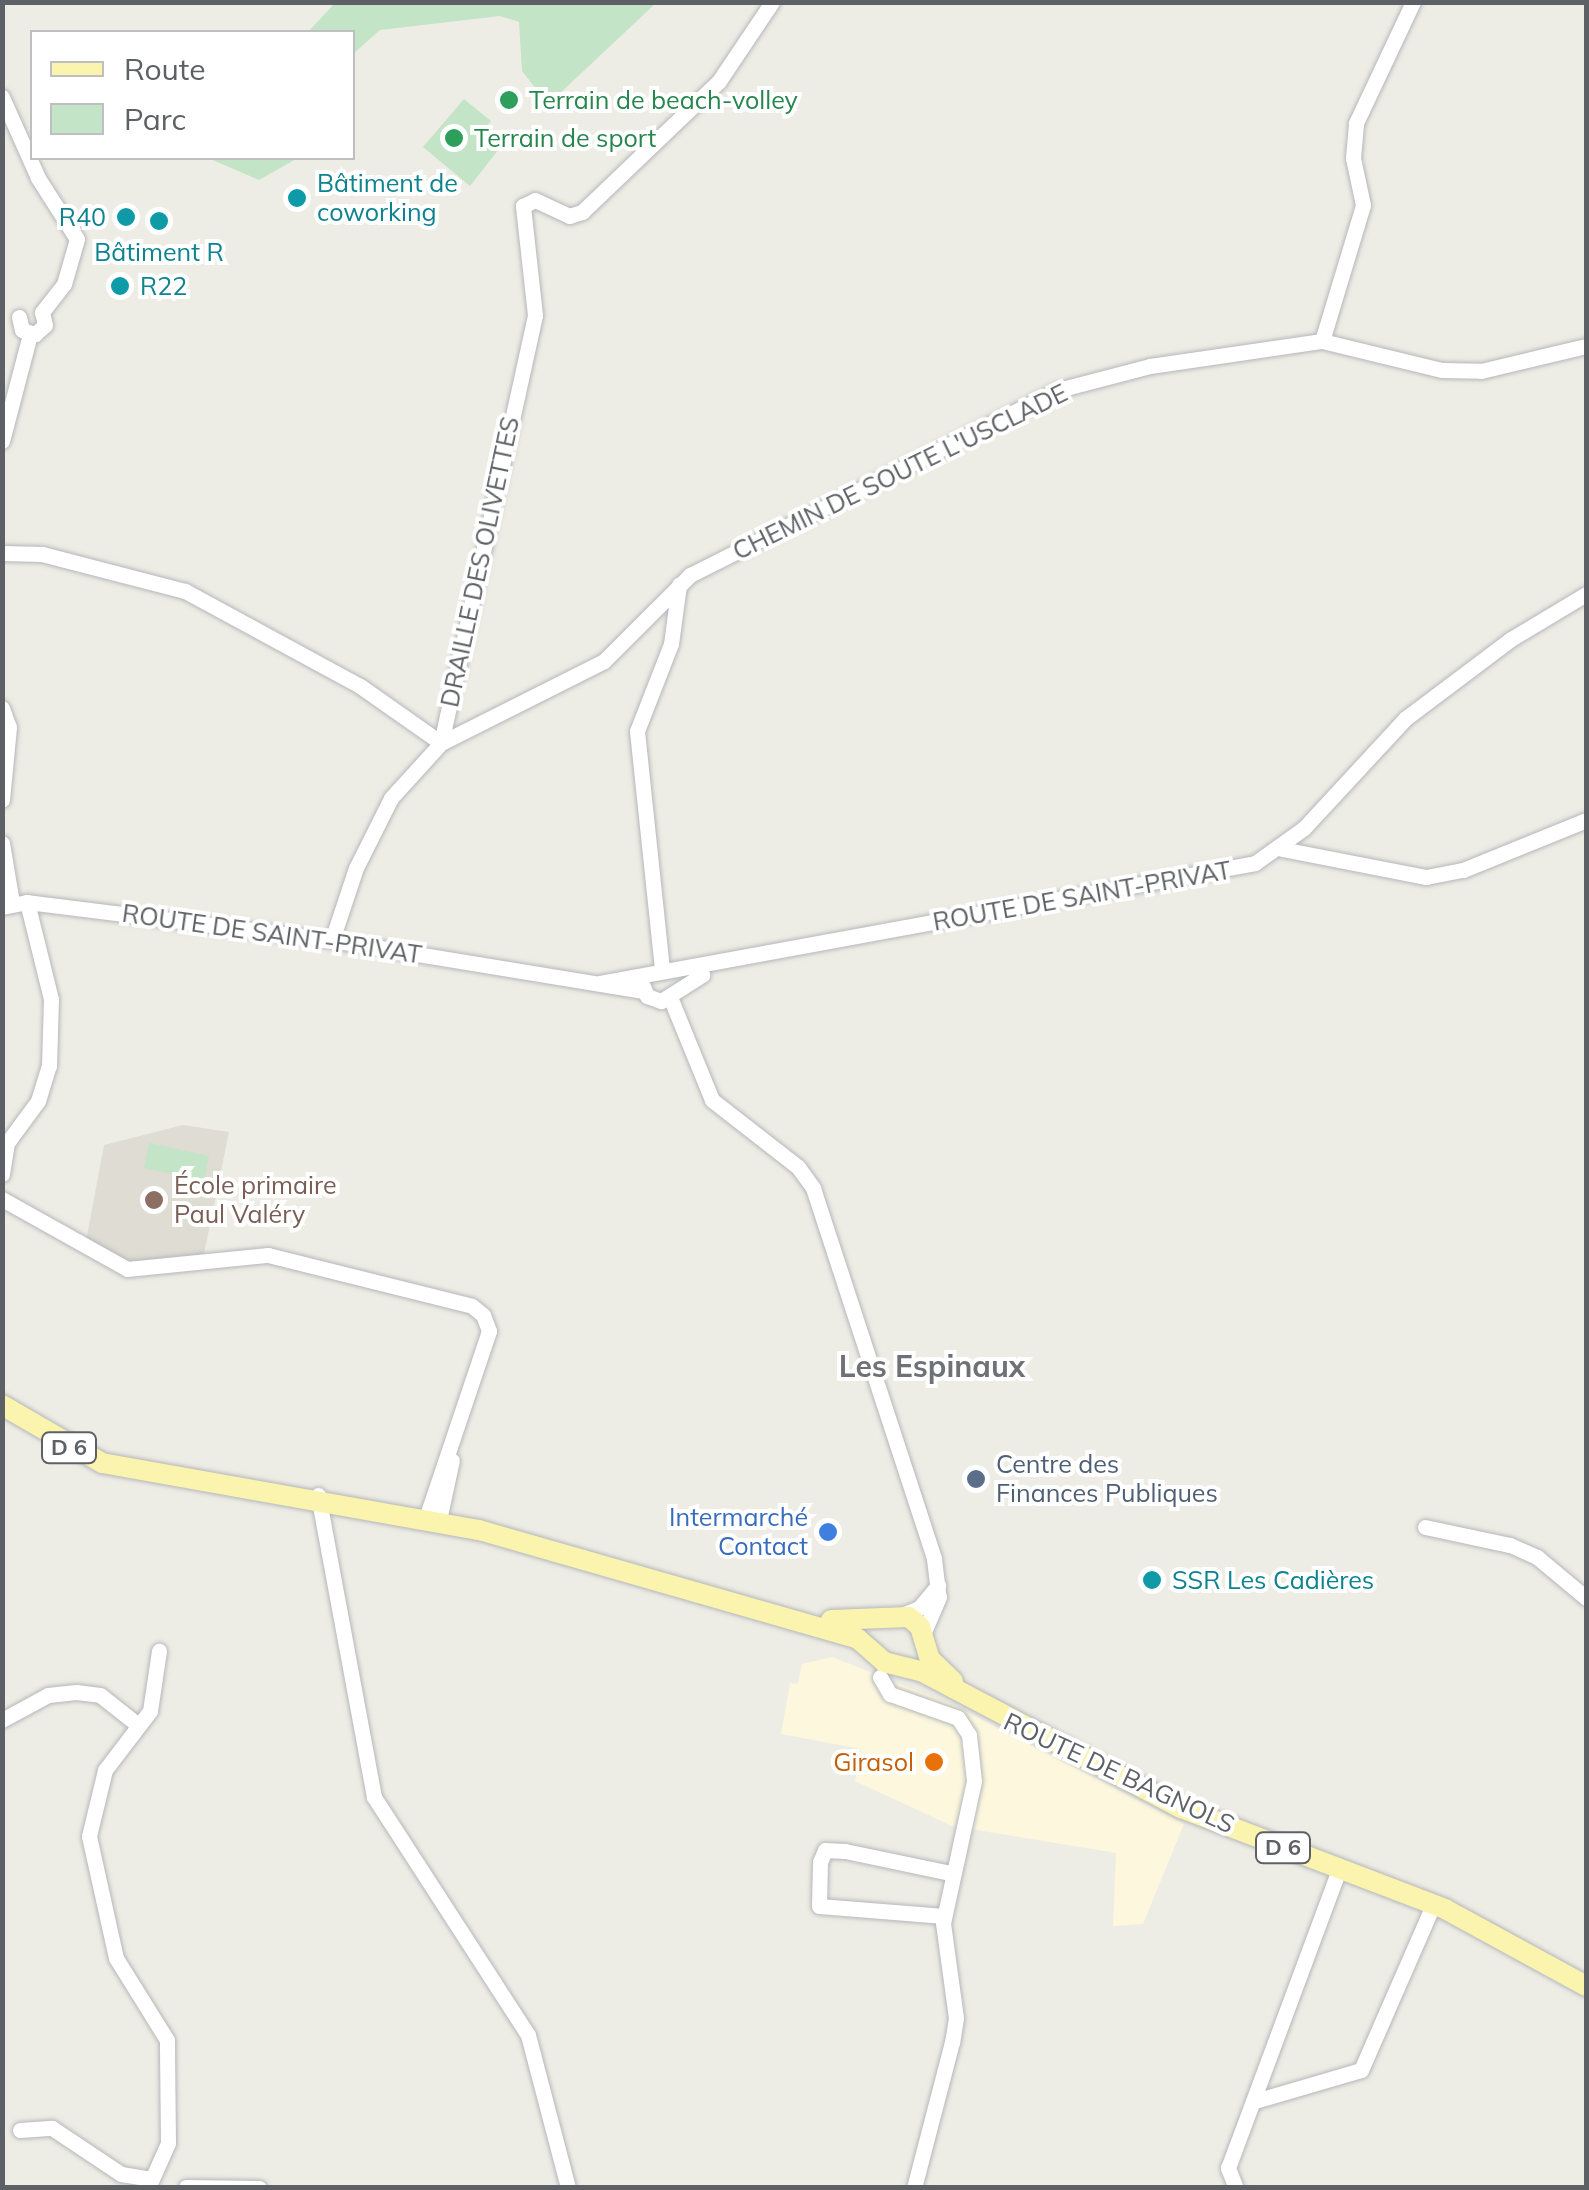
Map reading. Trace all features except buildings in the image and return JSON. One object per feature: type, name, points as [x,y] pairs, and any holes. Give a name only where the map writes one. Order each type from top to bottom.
[{"type":"main road","name":"D 6","points":[[2,1405],[102,1463],[231,1487],[434,1514],[505,1531],[842,1633],[878,1662]]},
{"type":"main road","name":"D 6","points":[[771,1610],[844,1622],[880,1621]]},
{"type":"main road","points":[[902,1615],[923,1636],[906,1665],[878,1662],[880,1621],[902,1615]]},
{"type":"main road","name":"D 6","points":[[923,1636],[930,1659],[980,1706]]},
{"type":"main road","name":"D 6","points":[[906,1665],[980,1706]]},
{"type":"main road","name":"ROUTE DE BAGNOLS","points":[[980,1706],[1181,1808],[1433,1904],[1502,1936],[1586,1986]]},
{"type":"street","name":"DRAILLE DES OLIVETTES","points":[[441,744],[535,315],[523,206],[535,200],[569,216],[582,212],[719,82],[772,2]]},
{"type":"street","points":[[1322,341],[1363,205],[1353,158],[1356,122],[1413,2]]},
{"type":"street","points":[[2,97],[38,178],[77,239],[64,284],[42,312],[43,330],[30,334]]},
{"type":"street","points":[[20,318],[29,308],[42,312]]},
{"type":"street","points":[[2,310],[20,318],[30,334],[2,442]]},
{"type":"street","name":"CHEMIN DE SOUTE L'USCLADE","points":[[441,744],[604,662],[679,584],[1058,390],[1150,366],[1322,341],[1442,370],[1480,371],[1586,346]]},
{"type":"street","points":[[2,553],[42,554],[185,590],[360,686],[441,744],[390,798],[356,868],[332,940]]},
{"type":"street","points":[[679,584],[671,644],[637,731],[660,983],[688,1038],[712,1100],[798,1167],[813,1188],[938,1585],[923,1636]]},
{"type":"street","name":"ROUTE DE SAINT-PRIVAT","points":[[14,904],[332,940],[600,984],[660,983],[797,946],[1222,873],[1282,848],[1406,718],[1511,639],[1586,594]]},
{"type":"street","points":[[2,708],[9,727],[2,800]]},
{"type":"street","points":[[1282,848],[1426,878],[1462,870],[1586,820]]},
{"type":"street","points":[[2,843],[14,904],[51,999],[49,1066],[38,1101],[8,1143],[2,1174]]},
{"type":"street","points":[[2,1199],[126,1269],[268,1255],[472,1306],[489,1330],[434,1514]]},
{"type":"street","points":[[318,1499],[374,1797],[528,2035],[564,2187]]},
{"type":"street","points":[[1425,1528],[1510,1545],[1537,1557],[1586,1598]]},
{"type":"street","points":[[902,1615],[919,1608],[938,1585]]},
{"type":"street","points":[[20,2130],[52,2128],[122,2174],[147,2183],[162,2163],[168,2143],[167,2040],[116,1958],[89,1836],[105,1770],[154,1699],[160,1651]]},
{"type":"street","points":[[878,1662],[890,1694],[958,1718],[968,1735],[974,1781],[950,1873],[944,1916],[956,2018],[914,2188]]},
{"type":"street","points":[[2,1720],[48,1695],[76,1692],[100,1695],[138,1725]]},
{"type":"street","points":[[944,1916],[819,1906],[820,1862],[824,1850],[845,1851],[950,1873]]},
{"type":"street","points":[[1236,2188],[1228,2168],[1339,1869]]},
{"type":"street","points":[[1255,2101],[1361,2070],[1433,1904]]},
{"type":"street","points":[[162,2163],[177,2170],[186,2187],[260,2188]]},
{"type":"shaded area","name":"École primaire Paul Valéry","points":[[183,1125],[229,1132],[204,1254],[128,1262],[86,1241],[104,1145]]},
{"type":"shaded area","points":[[832,1657],[951,1704],[1184,1824],[1143,1924],[1113,1926],[1116,1853],[952,1826],[855,1781],[861,1749],[781,1734],[790,1683],[798,1684],[802,1664]]},
{"type":"green space","points":[[336,2],[656,2],[557,96],[544,99],[522,71],[519,22],[500,16],[380,30],[355,52],[355,30],[310,30]]},
{"type":"green space","name":"Terrain de sport","points":[[464,99],[491,121],[485,129],[503,144],[470,186],[423,147]]},
{"type":"green space","points":[[213,160],[294,160],[259,180]]},
{"type":"green space","points":[[149,1143],[209,1156],[204,1181],[144,1168]]},
{"type":"place","name":"Terrain de beach-volley","points":[[509,100]]},
{"type":"place","name":"Terrain de sport","points":[[454,138]]},
{"type":"place","name":"Bâtiment de coworking","points":[[297,198]]},
{"type":"place","name":"R40","points":[[126,217]]},
{"type":"place","name":"Bâtiment R","points":[[159,221]]},
{"type":"place","name":"R22","points":[[120,286]]},
{"type":"place","name":"École primaire Paul Valéry","points":[[154,1200]]},
{"type":"place","name":"Centre des Finances Publiques","points":[[976,1479]]},
{"type":"place","name":"Intermarché Contact","points":[[828,1532]]},
{"type":"place","name":"SSR Les Cadières","points":[[1152,1580]]},
{"type":"place","name":"Girasol","points":[[934,1762]]},
{"type":"district","name":"Les Espinaux","points":[[932,1366]]}]
